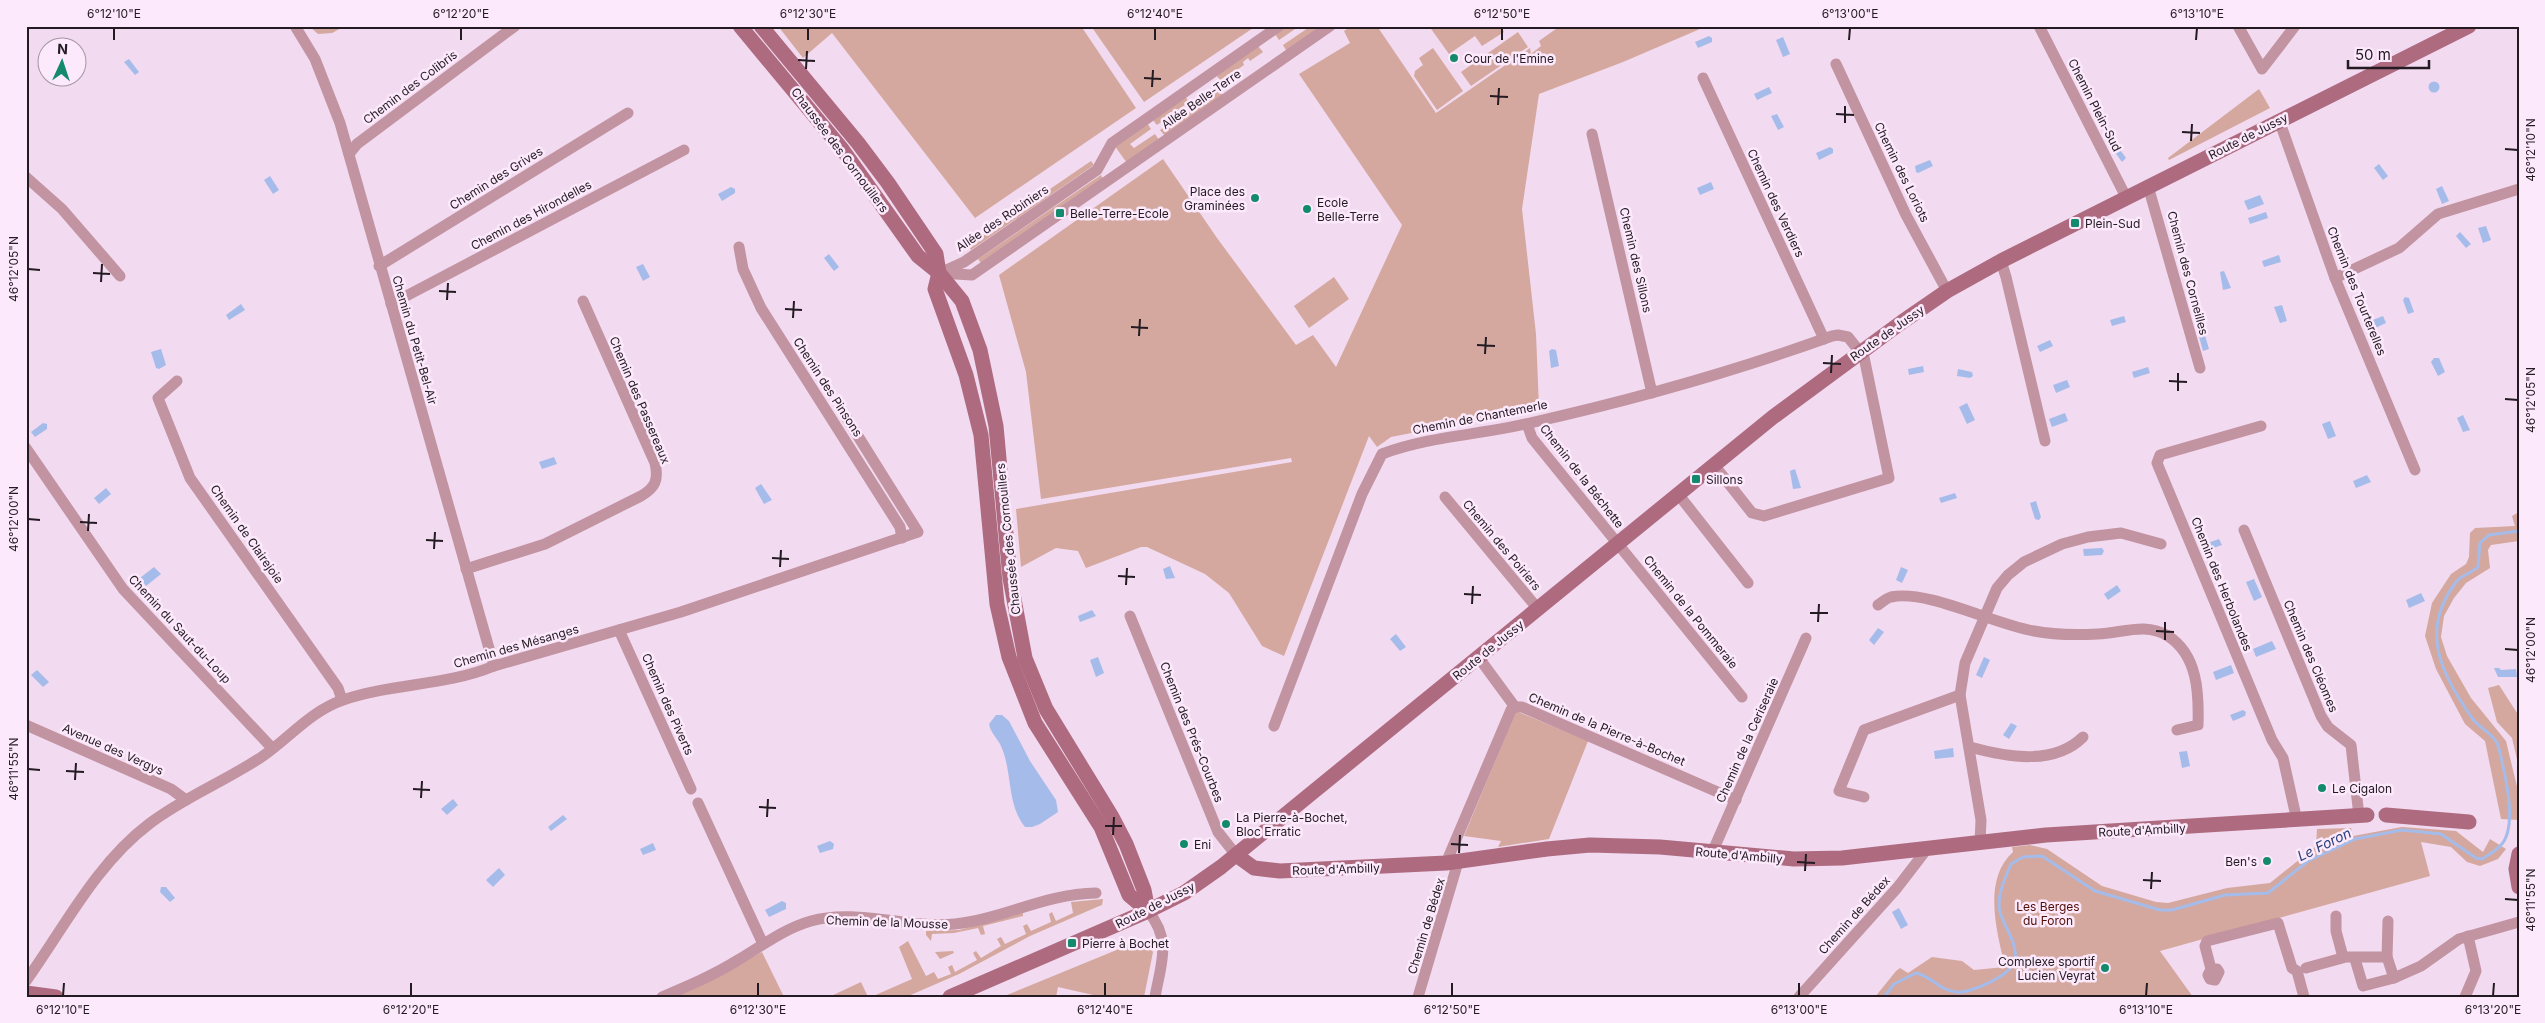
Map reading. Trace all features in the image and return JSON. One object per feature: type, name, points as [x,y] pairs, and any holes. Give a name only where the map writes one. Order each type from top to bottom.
[{"type":"street","name":"Chemin du Petit-Bel-Air","points":[[295,26],[326,83],[349,154],[379,266],[494,666]]},
{"type":"street","name":"Chemin des Colibris","points":[[349,154],[357,144],[515,26]]},
{"type":"street","name":"Chaussée des Cornouillers","points":[[740,26],[842,149],[918,256],[939,273],[962,301],[980,350],[996,426],[1014,609],[1025,658],[1046,709],[1126,844],[1142,883],[1148,911]]},
{"type":"street","name":"Chaussée des Cornouillers","points":[[761,26],[848,130],[888,183],[936,254],[939,273],[935,288],[966,375],[981,434],[997,604],[1009,658],[1035,723],[1101,827],[1129,895],[1148,911]]},
{"type":"street","name":"Allée Belle-Terre","points":[[1112,142],[1279,26]]},
{"type":"street","name":"Allée Belle-Terre","points":[[939,273],[972,275],[1330,26]]},
{"type":"street","name":"Chemin Plein-Sud","points":[[2039,26],[2126,197]]},
{"type":"street","points":[[2238,26],[2262,69],[2295,26]]},
{"type":"street","name":"Route de Jussy","points":[[950,997],[1148,911],[1184,893],[1236,855],[1714,465],[1860,351],[1947,291],[2000,261],[2126,197],[2469,26]]},
{"type":"street","name":"Chemin des Loriots","points":[[1836,64],[1906,214],[1947,291]]},
{"type":"street","name":"Chemin des Verdiers","points":[[1703,78],[1824,339]]},
{"type":"street","name":"Chemin des Grives","points":[[379,266],[628,113]]},
{"type":"street","name":"Chemin des Tourterelles","points":[[2279,120],[2335,278],[2416,470]]},
{"type":"street","name":"Chemin des Sillons","points":[[1592,134],[1652,393]]},
{"type":"street","name":"Allée des Robiniers","points":[[939,273],[964,262],[1097,170],[1112,142]]},
{"type":"street","name":"Chemin des Hirondelles","points":[[391,304],[684,150]]},
{"type":"street","points":[[26,177],[62,209],[120,276]]},
{"type":"street","name":"Chemin des Corneilles","points":[[2148,186],[2200,368]]},
{"type":"street","points":[[2335,278],[2399,248],[2438,214],[2519,189]]},
{"type":"street","name":"Chemin des Pinsons","points":[[739,248],[743,269],[762,308],[900,527],[902,538]]},
{"type":"street","points":[[2000,261],[2006,277],[2045,441]]},
{"type":"street","name":"Chemin des Passereaux","points":[[466,569],[545,544],[652,490],[656,483],[655,464],[583,301]]},
{"type":"street","name":"Chemin de Chantemerle","points":[[1274,726],[1358,503],[1382,454],[1405,445],[1435,438],[1527,424],[1652,393],[1723,374],[1838,334],[1851,340],[1860,351]]},
{"type":"street","points":[[1714,465],[1752,513],[1764,516],[1889,478],[1867,367],[1860,351]]},
{"type":"street","name":"Chemin de Clairejoie","points":[[177,381],[158,398],[190,478],[338,688],[342,700]]},
{"type":"street","name":"Chemin des Mésanges","points":[[28,990],[107,866],[148,824],[272,748],[317,712],[342,700],[376,690],[453,679],[681,612],[918,532],[846,417]]},
{"type":"street","name":"Chemin de la Béchette","points":[[1527,424],[1532,438],[1618,544]]},
{"type":"street","name":"Chemin des Herbolandes","points":[[2260,426],[2160,456],[2157,463],[2272,740],[2283,758],[2297,821]]},
{"type":"street","name":"Chemin du Saut-du-Loup","points":[[26,448],[123,590],[272,748]]},
{"type":"street","points":[[1678,494],[1748,583]]},
{"type":"street","name":"Chemin des Poiriers","points":[[1445,497],[1538,610]]},
{"type":"street","name":"Chemin des Cléomes","points":[[2244,530],[2321,716],[2328,727],[2351,745],[2363,816]]},
{"type":"street","points":[[1980,843],[1981,820],[1960,696],[1965,663],[1997,588],[2015,568],[2034,556],[2062,544],[2088,537],[2115,533],[2161,544]]},
{"type":"street","name":"Chemin de la Pommeraie","points":[[1618,544],[1742,697]]},
{"type":"street","points":[[1878,605],[1891,597],[1924,598],[2034,631],[2096,634],[2146,628],[2170,638],[2188,659],[2198,693],[2198,725],[2177,730]]},
{"type":"street","name":"Chemin des Prés-Courbes","points":[[1130,616],[1218,832],[1236,855]]},
{"type":"street","name":"Chemin des Piverts","points":[[619,630],[691,789]]},
{"type":"street","name":"Chemin de la Ceriseraie","points":[[1712,853],[1806,638]]},
{"type":"street","points":[[1479,658],[1515,707]]},
{"type":"street","points":[[1864,797],[1839,791],[1864,730],[1960,696]]},
{"type":"street","name":"Chemin de la Pierre-à-Bochet","points":[[1452,863],[1475,791],[1511,710],[1515,707],[1522,707],[1736,800]]},
{"type":"street","name":"Avenue des Vergys","points":[[26,726],[178,793],[186,800]]},
{"type":"street","points":[[1970,747],[2010,756],[2034,756],[2069,749],[2083,737]]},
{"type":"street","points":[[698,803],[763,944]]},
{"type":"street","points":[[2386,815],[2469,822]]},
{"type":"street","name":"Route d'Ambilly","points":[[1236,855],[1254,868],[1280,871],[1452,863],[1547,848],[1590,845],[1660,847],[1712,853],[1821,859],[2046,836],[2363,816]]},
{"type":"street","name":"Chemin de Bédex","points":[[1800,997],[1897,888],[1927,849]]},
{"type":"street","points":[[2519,854],[2516,869],[2519,887]]},
{"type":"street","name":"Chemin de Bédex","points":[[1418,997],[1452,863]]},
{"type":"street","name":"Chemin de la Mousse","points":[[662,997],[720,970],[789,928],[813,920],[842,918],[955,924],[1049,899],[1096,892]]},
{"type":"street","points":[[1148,911],[1160,928],[1164,942],[1155,997]]},
{"type":"street","points":[[2336,916],[2336,931],[2363,986],[2394,978],[2420,966],[2449,944],[2468,936],[2519,922]]},
{"type":"street","points":[[2388,921],[2387,957],[2394,978]]},
{"type":"street","points":[[2211,969],[2205,946],[2207,941],[2276,923],[2280,925],[2292,968],[2297,971],[2304,997]]},
{"type":"street","points":[[2465,997],[2476,971],[2468,936]]},
{"type":"street","points":[[2306,968],[2349,958],[2387,957]]},
{"type":"street","points":[[28,990],[56,997]]},
{"type":"green space","points":[[309,26],[345,26],[332,33],[318,34]]},
{"type":"green space","points":[[778,26],[1081,26],[1136,108],[975,218],[832,33],[803,58]]},
{"type":"green space","points":[[1091,26],[1256,26],[1144,102]]},
{"type":"green space","points":[[1286,26],[1298,27],[1279,40],[1275,34]]},
{"type":"green space","points":[[1311,26],[1324,26],[1287,52],[1283,45]]},
{"type":"green space","points":[[1352,26],[1377,26],[1436,113],[1530,48],[1531,54],[1541,46],[1539,41],[1560,26],[1707,26],[1623,62],[1539,94],[1522,209],[1536,334],[1539,408],[1391,437],[1377,447],[1369,436],[1284,656],[1262,646],[1229,593],[1205,574],[1147,547],[1141,547],[1086,568],[1078,551],[1056,548],[1021,567],[1016,509],[1292,462],[1291,458],[1041,499],[1026,372],[999,275],[1163,159],[1217,238],[1296,345],[1313,335],[1336,367],[1402,225],[1299,74],[1350,43],[1344,31]]},
{"type":"green space","points":[[1429,26],[1500,26],[1504,32],[1482,46],[1475,36],[1449,54]]},
{"type":"green space","points":[[1518,32],[1528,47],[1471,86],[1461,72]]},
{"type":"green space","points":[[1258,46],[1263,52],[1250,61],[1248,58],[1243,62],[1244,65],[1221,81],[1216,75]]},
{"type":"green space","points":[[1433,48],[1463,91],[1437,110],[1414,76],[1415,71],[1423,65],[1419,58]]},
{"type":"green space","points":[[2259,89],[2270,108],[2169,160],[2168,158]]},
{"type":"green space","points":[[1219,90],[1223,96],[1165,136],[1160,130],[1193,108],[1195,111],[1200,107],[1198,104]]},
{"type":"green space","points":[[1185,96],[1189,102],[1157,125],[1152,119]]},
{"type":"green space","points":[[1147,123],[1151,129],[1130,144],[1134,148],[1155,134],[1159,140],[1127,163],[1114,145]]},
{"type":"green space","points":[[1091,161],[1094,165],[971,250],[968,245]]},
{"type":"green space","points":[[1101,175],[1103,179],[981,263],[978,259]]},
{"type":"green space","points":[[1334,277],[1349,299],[1309,328],[1294,306]]},
{"type":"green space","points":[[2519,512],[2519,541],[2491,545],[2488,550],[2490,568],[2466,583],[2454,598],[2444,616],[2441,637],[2447,656],[2471,698],[2506,741],[2519,795],[2518,820],[2501,819],[2485,741],[2465,724],[2436,669],[2425,636],[2432,603],[2451,574],[2466,564],[2469,557],[2470,533],[2475,528],[2515,526],[2512,516]]},
{"type":"green space","points":[[2499,685],[2519,716],[2519,768],[2512,738],[2497,722],[2488,688]]},
{"type":"green space","points":[[1516,711],[1588,741],[1549,839],[1498,847],[1501,841],[1464,836]]},
{"type":"green space","name":"Les Berges du Foron","points":[[2402,827],[2456,831],[2483,852],[2490,839],[2506,849],[2498,859],[2480,866],[2467,862],[2451,847],[2421,842],[2430,876],[2160,951],[2193,997],[1875,997],[1900,968],[1908,973],[1932,957],[1962,961],[1974,970],[2005,967],[1994,907],[1998,877],[2003,864],[2013,852],[2012,847],[2030,845],[2047,849],[2102,886],[2156,902],[2168,903],[2227,888],[2270,883],[2316,846],[2317,829],[2351,828],[2353,836]]},
{"type":"green space","points":[[1103,899],[1102,905],[1030,936],[959,974],[906,997],[871,997],[912,979],[899,947],[908,941],[926,976],[934,972],[938,979],[951,974],[948,967],[952,965],[955,972],[977,960],[973,953],[976,951],[981,958],[1001,946],[997,939],[1001,937],[1005,944],[1026,934],[1023,926],[1027,924],[1031,931],[1051,922],[1049,914],[1052,912],[1056,921],[1073,913],[1071,902]]},
{"type":"green space","points":[[1023,913],[1023,916],[983,926],[985,934],[981,935],[978,928],[954,933],[932,934],[931,941],[926,935],[926,931],[959,930]]},
{"type":"green space","points":[[1136,942],[1148,943],[1153,952],[1144,997],[1102,997],[1058,987],[1056,997],[1002,997]]},
{"type":"green space","points":[[953,951],[954,953],[940,959],[935,952]]},
{"type":"green space","points":[[762,952],[784,997],[669,997],[716,977]]},
{"type":"green space","points":[[861,982],[868,997],[829,997]]},
{"type":"water","points":[[1709,36],[1712,38],[1712,42],[1698,48],[1695,42]]},
{"type":"water","points":[[1783,37],[1790,54],[1783,57],[1776,40]]},
{"type":"water","points":[[129,59],[139,72],[135,75],[124,62]]},
{"type":"water","points":[[2434,81],[2440,87],[2434,93],[2428,87]]},
{"type":"water","points":[[1769,87],[1772,93],[1757,100],[1754,94]]},
{"type":"water","points":[[1777,114],[1784,127],[1778,130],[1771,116]]},
{"type":"water","points":[[1830,147],[1833,149],[1833,153],[1819,160],[1816,153]]},
{"type":"water","points":[[2118,147],[2126,158],[2122,162],[2114,151]]},
{"type":"water","points":[[1930,160],[1933,166],[1918,173],[1916,172],[1915,166]]},
{"type":"water","points":[[2379,164],[2388,176],[2383,180],[2374,168]]},
{"type":"water","points":[[270,176],[279,190],[273,194],[264,180]]},
{"type":"water","points":[[1711,182],[1714,189],[1700,195],[1697,188]]},
{"type":"water","points":[[2442,186],[2449,201],[2442,204],[2436,189]]},
{"type":"water","points":[[731,187],[735,189],[735,193],[722,201],[718,194]]},
{"type":"water","points":[[2260,195],[2264,204],[2248,210],[2244,201]]},
{"type":"water","points":[[2266,212],[2268,218],[2250,224],[2248,218]]},
{"type":"water","points":[[2486,226],[2491,240],[2483,243],[2478,228]]},
{"type":"water","points":[[2460,232],[2471,244],[2466,248],[2456,236]]},
{"type":"water","points":[[829,254],[839,267],[834,271],[824,258]]},
{"type":"water","points":[[2279,255],[2281,262],[2264,267],[2262,261]]},
{"type":"water","points":[[643,264],[650,277],[643,281],[636,267]]},
{"type":"water","points":[[2224,271],[2231,288],[2223,290],[2220,272]]},
{"type":"water","points":[[2405,297],[2409,298],[2414,312],[2408,314],[2403,300]]},
{"type":"water","points":[[241,304],[245,310],[229,320],[226,315]]},
{"type":"water","points":[[2282,305],[2287,321],[2280,323],[2274,307]]},
{"type":"water","points":[[2124,316],[2126,322],[2112,326],[2110,320]]},
{"type":"water","points":[[2383,316],[2386,323],[2371,330],[2368,322]]},
{"type":"water","points":[[2204,332],[2209,349],[2203,351],[2198,333]]},
{"type":"water","points":[[2050,340],[2053,346],[2040,352],[2037,346]]},
{"type":"water","points":[[161,349],[166,365],[159,369],[156,368],[151,352]]},
{"type":"water","points":[[1552,349],[1556,350],[1559,366],[1551,368],[1549,351]]},
{"type":"water","points":[[2434,358],[2439,358],[2445,372],[2438,376],[2431,362]]},
{"type":"water","points":[[1923,366],[1924,372],[1909,375],[1908,369]]},
{"type":"water","points":[[2148,367],[2150,373],[2134,378],[2132,372]]},
{"type":"water","points":[[1958,369],[1972,372],[1973,376],[1970,378],[1957,376]]},
{"type":"water","points":[[2067,380],[2070,387],[2056,393],[2053,385]]},
{"type":"water","points":[[1967,403],[1975,420],[1967,424],[1959,407]]},
{"type":"water","points":[[2065,413],[2068,421],[2052,427],[2049,419]]},
{"type":"water","points":[[2463,415],[2470,430],[2463,432],[2457,418]]},
{"type":"water","points":[[2330,421],[2336,436],[2328,439],[2322,424]]},
{"type":"water","points":[[43,423],[47,424],[47,429],[35,437],[31,432]]},
{"type":"water","points":[[554,457],[557,464],[542,469],[539,462]]},
{"type":"water","points":[[1795,469],[1801,488],[1793,489],[1790,471]]},
{"type":"water","points":[[2367,475],[2371,482],[2356,488],[2353,481]]},
{"type":"water","points":[[761,484],[772,500],[764,504],[755,488]]},
{"type":"water","points":[[106,488],[111,494],[99,504],[94,498]]},
{"type":"water","points":[[1955,493],[1957,498],[1941,503],[1939,498]]},
{"type":"water","points":[[2036,501],[2041,517],[2039,520],[2035,519],[2030,503]]},
{"type":"water","points":[[2219,539],[2222,545],[2208,550],[2205,544]]},
{"type":"water","points":[[2102,548],[2104,551],[2102,555],[2084,556],[2083,549]]},
{"type":"water","points":[[1170,566],[1175,578],[1166,579],[1163,569]]},
{"type":"water","points":[[154,567],[161,574],[146,586],[140,578]]},
{"type":"water","points":[[1901,567],[1908,570],[1902,583],[1896,580]]},
{"type":"water","points":[[2254,579],[2262,597],[2254,601],[2246,582]]},
{"type":"water","points":[[2117,585],[2121,591],[2108,600],[2104,594]]},
{"type":"water","points":[[2421,593],[2425,601],[2409,608],[2406,600]]},
{"type":"water","points":[[1092,610],[1096,616],[1080,622],[1078,616]]},
{"type":"water","points":[[1878,628],[1884,632],[1874,645],[1869,640]]},
{"type":"water","points":[[1396,634],[1406,647],[1400,651],[1390,639]]},
{"type":"water","points":[[2272,641],[2276,649],[2256,657],[2253,649]]},
{"type":"water","points":[[1098,657],[1104,673],[1096,677],[1090,660]]},
{"type":"water","points":[[1984,657],[1990,660],[1982,678],[1976,675]]},
{"type":"water","points":[[2231,665],[2234,673],[2216,680],[2213,672]]},
{"type":"water","points":[[2494,668],[2501,670],[2516,669],[2517,677],[2498,677]]},
{"type":"water","points":[[37,670],[49,682],[43,687],[31,675]]},
{"type":"water","points":[[2243,710],[2246,712],[2245,716],[2233,721],[2230,715]]},
{"type":"water","points":[[996,715],[1002,715],[1009,721],[1030,761],[1056,800],[1058,812],[1032,827],[1025,827],[1015,808],[1004,754],[989,724]]},
{"type":"water","points":[[2011,723],[2017,726],[2009,739],[2003,735]]},
{"type":"water","points":[[1953,748],[1954,757],[1935,759],[1934,751]]},
{"type":"water","points":[[2187,751],[2190,766],[2182,768],[2179,752]]},
{"type":"water","points":[[453,799],[458,805],[447,815],[441,809]]},
{"type":"water","points":[[563,815],[567,819],[551,831],[548,827]]},
{"type":"water","points":[[830,841],[834,844],[833,849],[820,853],[817,846]]},
{"type":"water","points":[[653,843],[656,850],[643,855],[640,849]]},
{"type":"water","points":[[499,868],[505,875],[493,887],[486,880]]},
{"type":"water","points":[[161,887],[166,887],[175,898],[170,902],[160,892]]},
{"type":"water","points":[[782,901],[786,903],[786,909],[769,917],[765,910]]},
{"type":"water","points":[[1899,908],[1908,925],[1901,929],[1892,912]]},
{"type":"waterway","name":"Le Foron","points":[[1884,997],[1894,984],[1916,973],[1927,977],[1945,989],[1962,992],[1990,982],[2012,966],[2015,960],[2013,941],[2002,918],[1999,900],[2011,864],[2023,857],[2042,856],[2095,891],[2160,910],[2172,910],[2225,895],[2268,893],[2308,861],[2355,839],[2402,830],[2441,834],[2476,858],[2482,859],[2494,851],[2501,845],[2506,836],[2510,811],[2498,745],[2493,737],[2472,718],[2451,685],[2438,652],[2437,635],[2439,618],[2445,600],[2456,582],[2478,567],[2480,543],[2489,535],[2519,531]]},
{"type":"place","name":"Cour de l'Emine","points":[[1454,58]]},
{"type":"place","name":"Place des Graminées","points":[[1255,198]]},
{"type":"place","name":"Ecole Belle-Terre","points":[[1307,209]]},
{"type":"place","name":"Belle-Terre-Ecole","points":[[1060,213]]},
{"type":"place","name":"Plein-Sud","points":[[2075,223]]},
{"type":"place","name":"Sillons","points":[[1696,479]]},
{"type":"place","name":"Le Cigalon","points":[[2322,788]]},
{"type":"place","name":"La Pierre-à-Bochet, Bloc Erratic","points":[[1226,824]]},
{"type":"place","name":"Eni","points":[[1184,844]]},
{"type":"place","name":"Ben's","points":[[2267,861]]},
{"type":"place","name":"Pierre à Bochet","points":[[1072,943]]},
{"type":"place","name":"Complexe sportif Lucien Veyrat","points":[[2105,968]]}]
